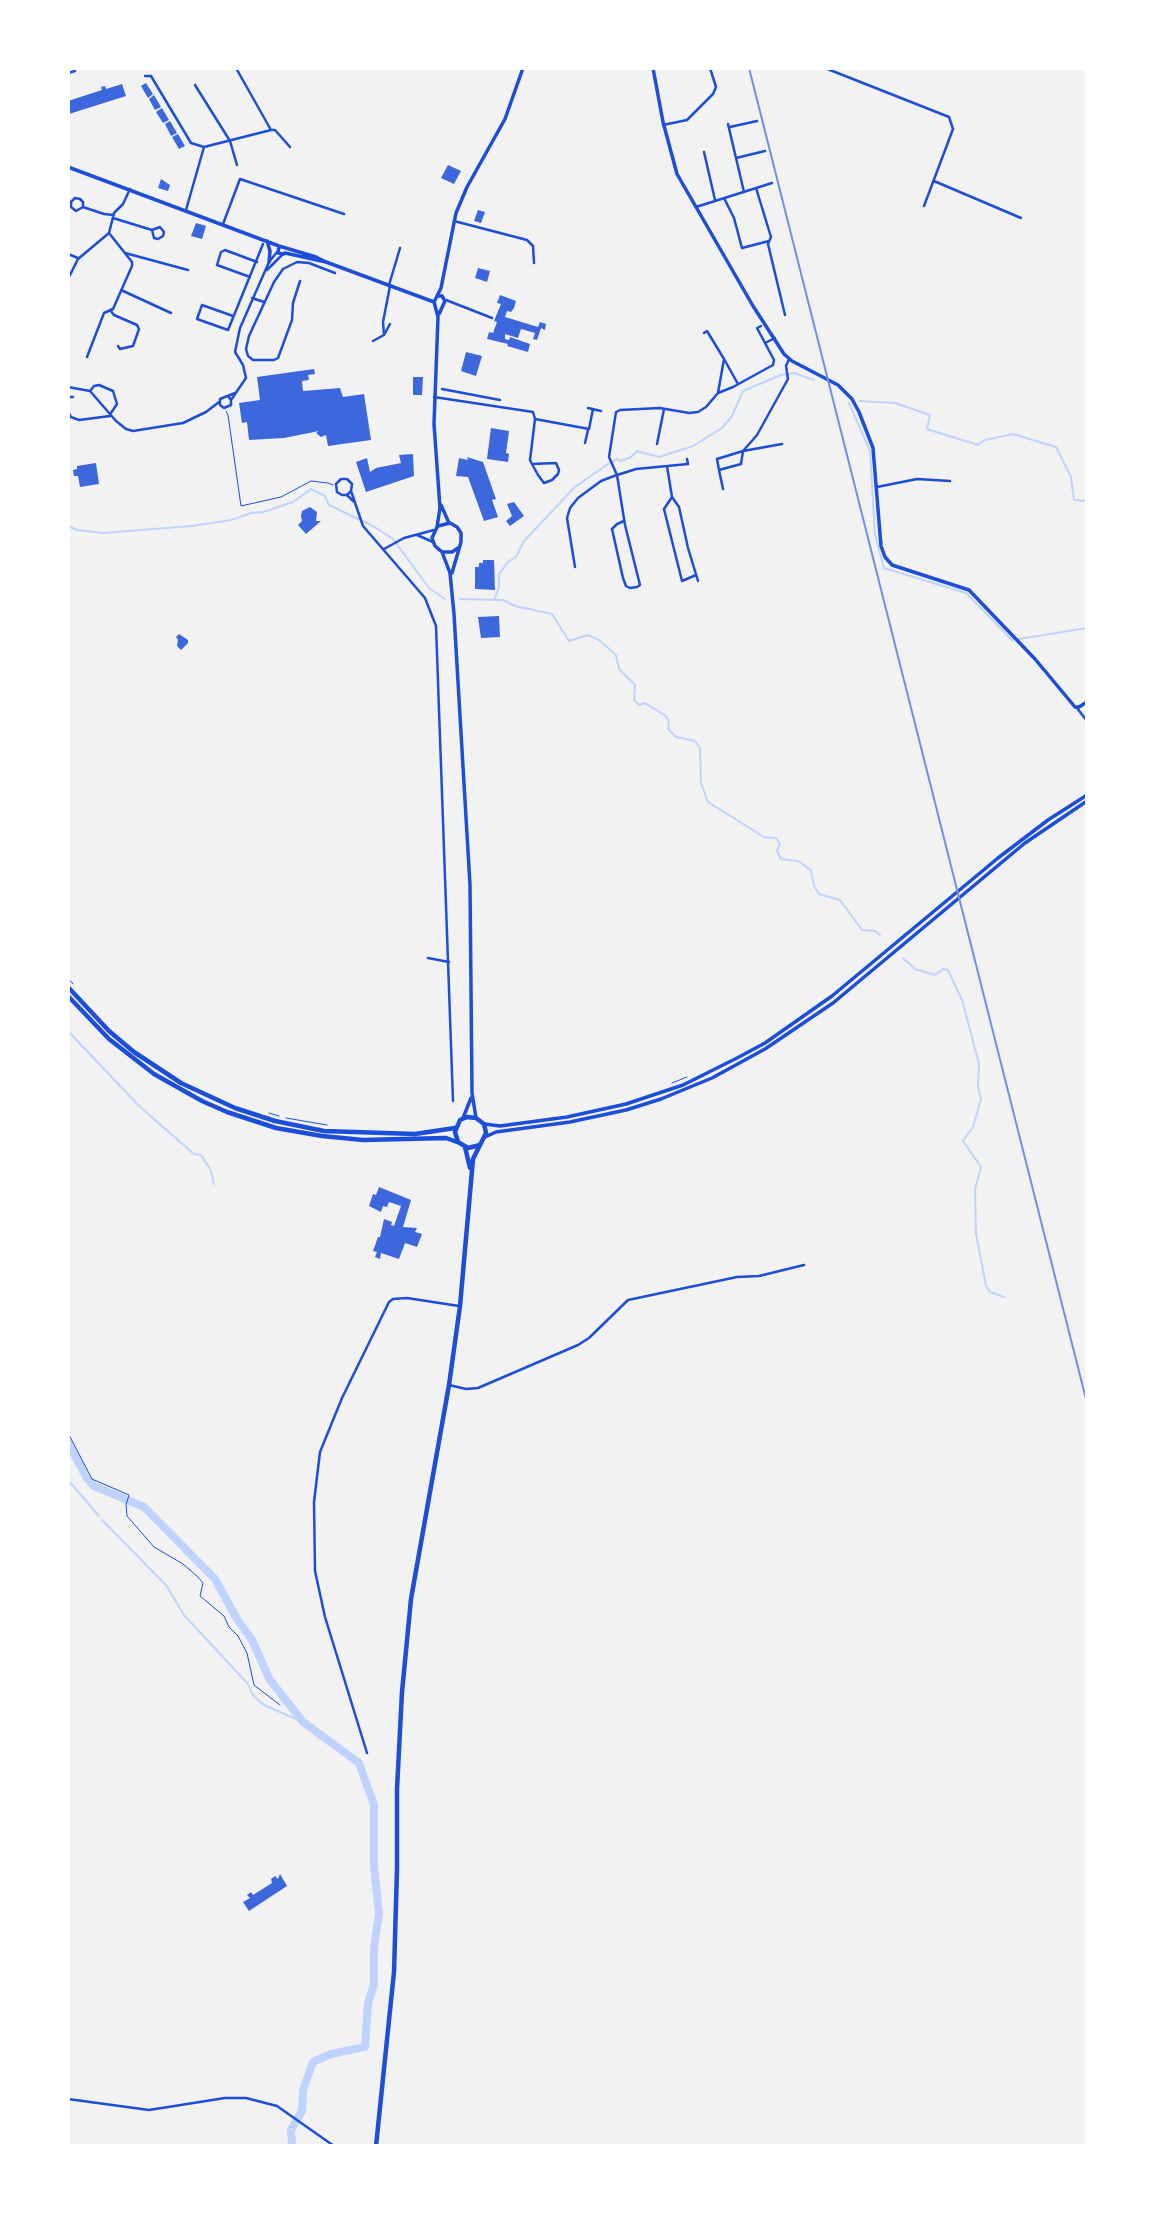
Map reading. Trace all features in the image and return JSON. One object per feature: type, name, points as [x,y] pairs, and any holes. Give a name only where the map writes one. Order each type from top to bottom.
[{"type":"highway","points":[[68,987],[108,1031],[149,1063],[206,1096],[235,1108],[275,1121],[324,1131],[415,1134],[456,1128]]},
{"type":"highway","points":[[68,996],[108,1039],[154,1074],[227,1112],[276,1128],[322,1136],[363,1140],[444,1138],[465,1147],[480,1145]]},
{"type":"highway","points":[[376,2146],[394,1972],[397,1789],[411,1599],[449,1385],[460,1306],[471,1172],[475,1153],[485,1137],[484,1124],[476,1118],[463,1118],[456,1128],[458,1142]]},
{"type":"highway","points":[[465,1147],[471,1172]]},
{"type":"main road","points":[[476,1118],[472,1093],[470,885],[451,586],[447,563],[433,542],[439,500],[434,397],[439,301],[453,221],[467,187],[505,119],[523,68]]},
{"type":"main road","points":[[653,68],[663,125],[677,174],[753,306],[789,359],[800,367],[827,378],[852,399],[873,448],[881,546],[885,557],[892,565],[969,590],[1077,708],[1087,702]]},
{"type":"main road","points":[[68,167],[223,224],[281,251],[326,262],[439,301]]},
{"type":"main road","points":[[266,242],[270,251],[268,262]]},
{"type":"main road","points":[[439,500],[450,523],[461,533],[451,586]]},
{"type":"main road","points":[[435,529],[450,523]]},
{"type":"main road","points":[[442,552],[453,552],[458,548]]},
{"type":"main road","points":[[485,1137],[496,1132],[570,1122],[626,1110],[661,1099],[712,1078],[765,1049],[832,1003],[1022,839],[1087,795]]},
{"type":"main road","points":[[966,888],[1087,801]]},
{"type":"main road","points":[[484,1124],[514,1125],[605,1109],[642,1100],[711,1072],[765,1042],[832,996],[954,898]]},
{"type":"main road","points":[[463,1118],[472,1093]]},
{"type":"street","points":[[236,68],[271,130]]},
{"type":"street","points":[[663,125],[687,120],[713,94],[716,87],[710,68]]},
{"type":"street","points":[[825,68],[949,117],[953,129],[924,206]]},
{"type":"street","points":[[68,73],[75,71]]},
{"type":"street","points":[[145,76],[151,76],[191,143],[204,147],[275,130],[290,147]]},
{"type":"street","points":[[195,85],[230,141],[237,165]]},
{"type":"street","points":[[744,192],[729,126],[757,121]]},
{"type":"street","points":[[187,210],[204,147]]},
{"type":"street","points":[[736,158],[765,151]]},
{"type":"street","points":[[704,152],[715,200]]},
{"type":"street","points":[[223,224],[240,178],[344,214]]},
{"type":"street","points":[[933,181],[1021,218]]},
{"type":"street","points":[[696,207],[772,183]]},
{"type":"street","points":[[756,188],[771,237],[769,241],[785,315]]},
{"type":"street","points":[[68,279],[78,258],[109,233],[113,217],[130,190]]},
{"type":"street","points":[[724,198],[734,218],[742,248],[769,241]]},
{"type":"street","points":[[83,207],[152,230]]},
{"type":"street","points":[[453,221],[527,240],[533,246],[534,263]]},
{"type":"street","points":[[87,358],[104,313],[113,309],[132,266],[132,262],[109,233]]},
{"type":"street","points":[[233,316],[202,305],[197,319],[228,330],[266,242]]},
{"type":"street","points":[[384,335],[383,322],[400,248]]},
{"type":"street","points":[[250,277],[217,265],[221,252],[225,250],[257,261]]},
{"type":"street","points":[[266,271],[268,262],[281,251]]},
{"type":"street","points":[[213,408],[230,407],[231,400],[246,378],[235,346],[252,298],[266,271],[281,251]]},
{"type":"street","points":[[125,253],[188,270]]},
{"type":"street","points":[[68,254],[78,258]]},
{"type":"street","points":[[300,281],[293,303],[292,320],[278,358],[253,360],[246,349],[264,302],[274,282],[290,264],[309,263],[335,273]]},
{"type":"street","points":[[121,290],[171,313]]},
{"type":"street","points":[[252,298],[264,302]]},
{"type":"street","points":[[240,299],[250,303]]},
{"type":"street","points":[[439,301],[454,303],[492,318]]},
{"type":"street","points":[[439,301],[454,303]]},
{"type":"street","points":[[110,310],[139,329],[133,346],[120,349],[118,346]]},
{"type":"street","points":[[373,341],[384,335],[390,324]]},
{"type":"street","points":[[624,521],[612,529],[626,586],[637,587],[640,585],[624,521],[617,475],[609,457],[616,412],[664,408],[698,412],[718,393],[773,365],[774,360],[757,328],[761,326]]},
{"type":"street","points":[[704,333],[707,331],[738,384]]},
{"type":"street","points":[[765,343],[775,338]]},
{"type":"street","points":[[718,393],[724,359]]},
{"type":"street","points":[[719,470],[741,464],[743,451],[757,435],[788,379],[786,366],[789,359]]},
{"type":"street","points":[[90,390],[99,384],[113,391],[117,404],[111,415]]},
{"type":"street","points":[[68,387],[90,390],[126,429],[139,432],[183,423],[213,408],[222,397],[235,393]]},
{"type":"street","points":[[442,389],[500,400]]},
{"type":"street","points":[[228,396],[231,400]]},
{"type":"street","points":[[478,404],[479,396]]},
{"type":"street","points":[[434,397],[532,412],[535,419],[529,456],[532,464],[544,483],[552,481],[558,474],[556,463],[532,464]]},
{"type":"street","points":[[219,402],[223,408]]},
{"type":"street","points":[[588,408],[601,411]]},
{"type":"street","points":[[657,444],[664,408]]},
{"type":"street","points":[[585,443],[593,409]]},
{"type":"street","points":[[68,412],[79,420],[111,415]]},
{"type":"street","points":[[535,419],[589,429]]},
{"type":"street","points":[[723,489],[717,459],[782,444]]},
{"type":"street","points":[[575,567],[567,518],[570,508],[578,498],[601,481],[617,475],[636,469],[688,464],[687,459]]},
{"type":"street","points":[[667,466],[672,497],[679,507],[698,581]]},
{"type":"street","points":[[356,503],[347,495],[340,494],[335,486],[337,481],[344,478],[352,484],[351,491],[356,503],[363,524],[425,598],[436,626],[453,1101]]},
{"type":"street","points":[[877,487],[917,479],[950,481]]},
{"type":"street","points":[[347,495],[351,491]]},
{"type":"street","points":[[672,497],[664,509],[682,581],[696,575]]},
{"type":"street","points":[[384,549],[435,529]]},
{"type":"street","points":[[417,535],[433,542]]},
{"type":"street","points":[[1077,708],[1087,721]]},
{"type":"street","points":[[428,958],[449,962]]},
{"type":"street","points":[[449,1385],[466,1389],[478,1388],[578,1345],[589,1338],[628,1300],[737,1276],[759,1276],[804,1265]]},
{"type":"street","points":[[367,1753],[325,1617],[315,1572],[314,1502],[320,1452],[342,1398],[389,1302],[407,1298],[460,1306]]},
{"type":"street","points":[[68,2099],[149,2110],[225,2098],[246,2098],[276,2106],[334,2146]]},
{"type":"lane","points":[[223,408],[228,415],[241,506],[281,497],[311,481],[335,486]]},
{"type":"path","points":[[68,978],[75,986]]},
{"type":"path","points":[[664,1086],[693,1074]]},
{"type":"path","points":[[262,1111],[330,1126]]},
{"type":"path","points":[[68,1433],[90,1476],[96,1482],[129,1496],[125,1505],[127,1516],[154,1547],[183,1563],[197,1576],[202,1583],[200,1596],[223,1616],[247,1653],[254,1685],[280,1705]]},
{"type":"building","points":[[146,83],[153,94],[148,98],[141,86]]},
{"type":"building","points":[[122,84],[126,96],[69,114],[68,101],[102,90],[101,87],[105,86],[106,89]]},
{"type":"building","points":[[154,95],[161,107],[155,110],[149,99]]},
{"type":"building","points":[[162,108],[169,120],[163,123],[156,112]]},
{"type":"building","points":[[170,121],[177,133],[171,136],[165,124]]},
{"type":"building","points":[[178,134],[185,146],[179,149],[172,137]]},
{"type":"building","points":[[448,165],[461,171],[454,184],[441,178]]},
{"type":"building","points":[[161,179],[170,185],[168,191],[158,188]]},
{"type":"building","points":[[478,210],[485,212],[481,223],[474,221]]},
{"type":"building","points":[[196,223],[206,226],[202,239],[191,236]]},
{"type":"building","points":[[478,268],[490,271],[487,282],[475,278]]},
{"type":"building","points":[[500,295],[516,301],[514,308],[511,312],[507,311],[505,317],[538,327],[540,322],[546,324],[545,330],[541,328],[537,340],[533,339],[535,333],[521,329],[518,338],[505,334],[505,339],[509,340],[510,337],[530,344],[528,352],[487,339],[489,332],[493,333],[497,322],[494,321],[501,304],[497,303]]},
{"type":"building","points":[[466,352],[482,356],[476,376],[461,371]]},
{"type":"building","points":[[314,369],[315,374],[308,375],[309,380],[302,381],[303,391],[340,388],[343,397],[364,394],[371,440],[328,446],[326,435],[321,437],[316,433],[319,431],[284,438],[249,440],[247,422],[242,423],[239,403],[260,400],[257,377]]},
{"type":"building","points":[[413,377],[423,377],[422,395],[413,395]]},
{"type":"building","points":[[491,428],[509,431],[506,453],[509,454],[508,462],[487,459]]},
{"type":"building","points":[[413,454],[414,476],[366,492],[356,462],[367,458],[370,472],[376,468],[401,463],[399,455]]},
{"type":"building","points":[[467,457],[483,462],[496,499],[492,500],[498,517],[484,521],[468,477],[456,476],[459,458],[468,460]]},
{"type":"building","points":[[96,463],[99,484],[80,487],[78,476],[74,476],[73,470],[77,469],[77,466]]},
{"type":"building","points":[[514,502],[524,516],[510,526],[506,521],[512,516],[507,504]]},
{"type":"building","points":[[310,507],[317,512],[316,521],[321,521],[306,534],[298,525],[302,521],[302,511]]},
{"type":"building","points":[[483,560],[494,560],[495,590],[475,589],[475,567],[479,567]]},
{"type":"building","points":[[499,616],[500,637],[481,638],[478,617]]},
{"type":"building","points":[[179,634],[188,640],[181,650],[177,646],[176,637]]},
{"type":"building","points":[[379,1187],[411,1200],[403,1227],[417,1228],[415,1232],[422,1234],[417,1247],[405,1243],[399,1259],[381,1253],[380,1259],[375,1257],[377,1252],[373,1251],[384,1219],[392,1222],[391,1225],[394,1226],[401,1206],[389,1202],[387,1207],[383,1206],[381,1212],[369,1206]]},
{"type":"building","points":[[280,1874],[287,1886],[249,1911],[243,1902],[250,1898],[247,1895],[251,1892],[253,1895],[272,1883],[271,1879],[275,1876],[278,1879]]},
{"type":"waterway","points":[[494,600],[499,587],[499,574],[508,562],[516,557],[524,541],[575,487],[608,464],[617,459],[621,461],[631,457],[637,451],[659,457],[693,446],[722,428],[732,416],[743,391],[781,375],[794,373],[814,380]]},
{"type":"waterway","points":[[859,401],[895,403],[930,415],[927,429],[978,445],[985,440],[1013,434],[1056,447],[1071,477],[1074,500],[1087,501]]},
{"type":"waterway","points":[[849,403],[870,451],[875,535],[884,568],[966,593],[1013,641]]},
{"type":"waterway","points":[[68,526],[77,530],[103,533],[192,526],[263,512],[293,502],[311,489],[325,496],[329,505],[393,539],[429,588],[445,599]]},
{"type":"waterway","points":[[460,599],[503,600],[515,606],[552,614],[569,641],[588,635],[599,640],[616,655],[619,669],[635,685],[634,700],[639,705],[645,703],[666,716],[668,729],[676,737],[695,741],[700,748],[701,783],[708,802],[764,837],[776,838],[780,844],[777,851],[781,859],[798,861],[811,870],[814,886],[819,894],[840,900],[862,930],[875,931],[880,935]]},
{"type":"waterway","points":[[1019,639],[1087,628]]},
{"type":"waterway","points":[[903,958],[915,969],[935,975],[943,969],[948,970],[962,1000],[979,1064],[978,1087],[981,1099],[973,1127],[963,1141],[981,1167],[975,1189],[976,1234],[986,1286],[990,1292],[1004,1297]]},
{"type":"waterway","points":[[68,1031],[139,1106],[194,1154],[201,1155],[210,1169]]},
{"type":"waterway","points":[[211,1171],[214,1184]]},
{"type":"waterway","points":[[68,1443],[86,1477],[94,1486],[144,1507],[215,1579],[252,1640],[270,1680],[303,1722],[359,1763],[374,1805],[374,1866],[379,1914],[374,1948],[374,1984],[368,2004],[365,2047],[331,2054],[313,2062],[303,2090],[302,2111],[291,2130],[292,2146]]},
{"type":"waterway","points":[[68,1480],[99,1516]]},
{"type":"waterway","points":[[102,1520],[166,1585],[184,1615],[248,1684],[252,1694],[264,1705],[303,1722]]},
{"type":"railway","points":[[749,68],[1087,1403]]}]
